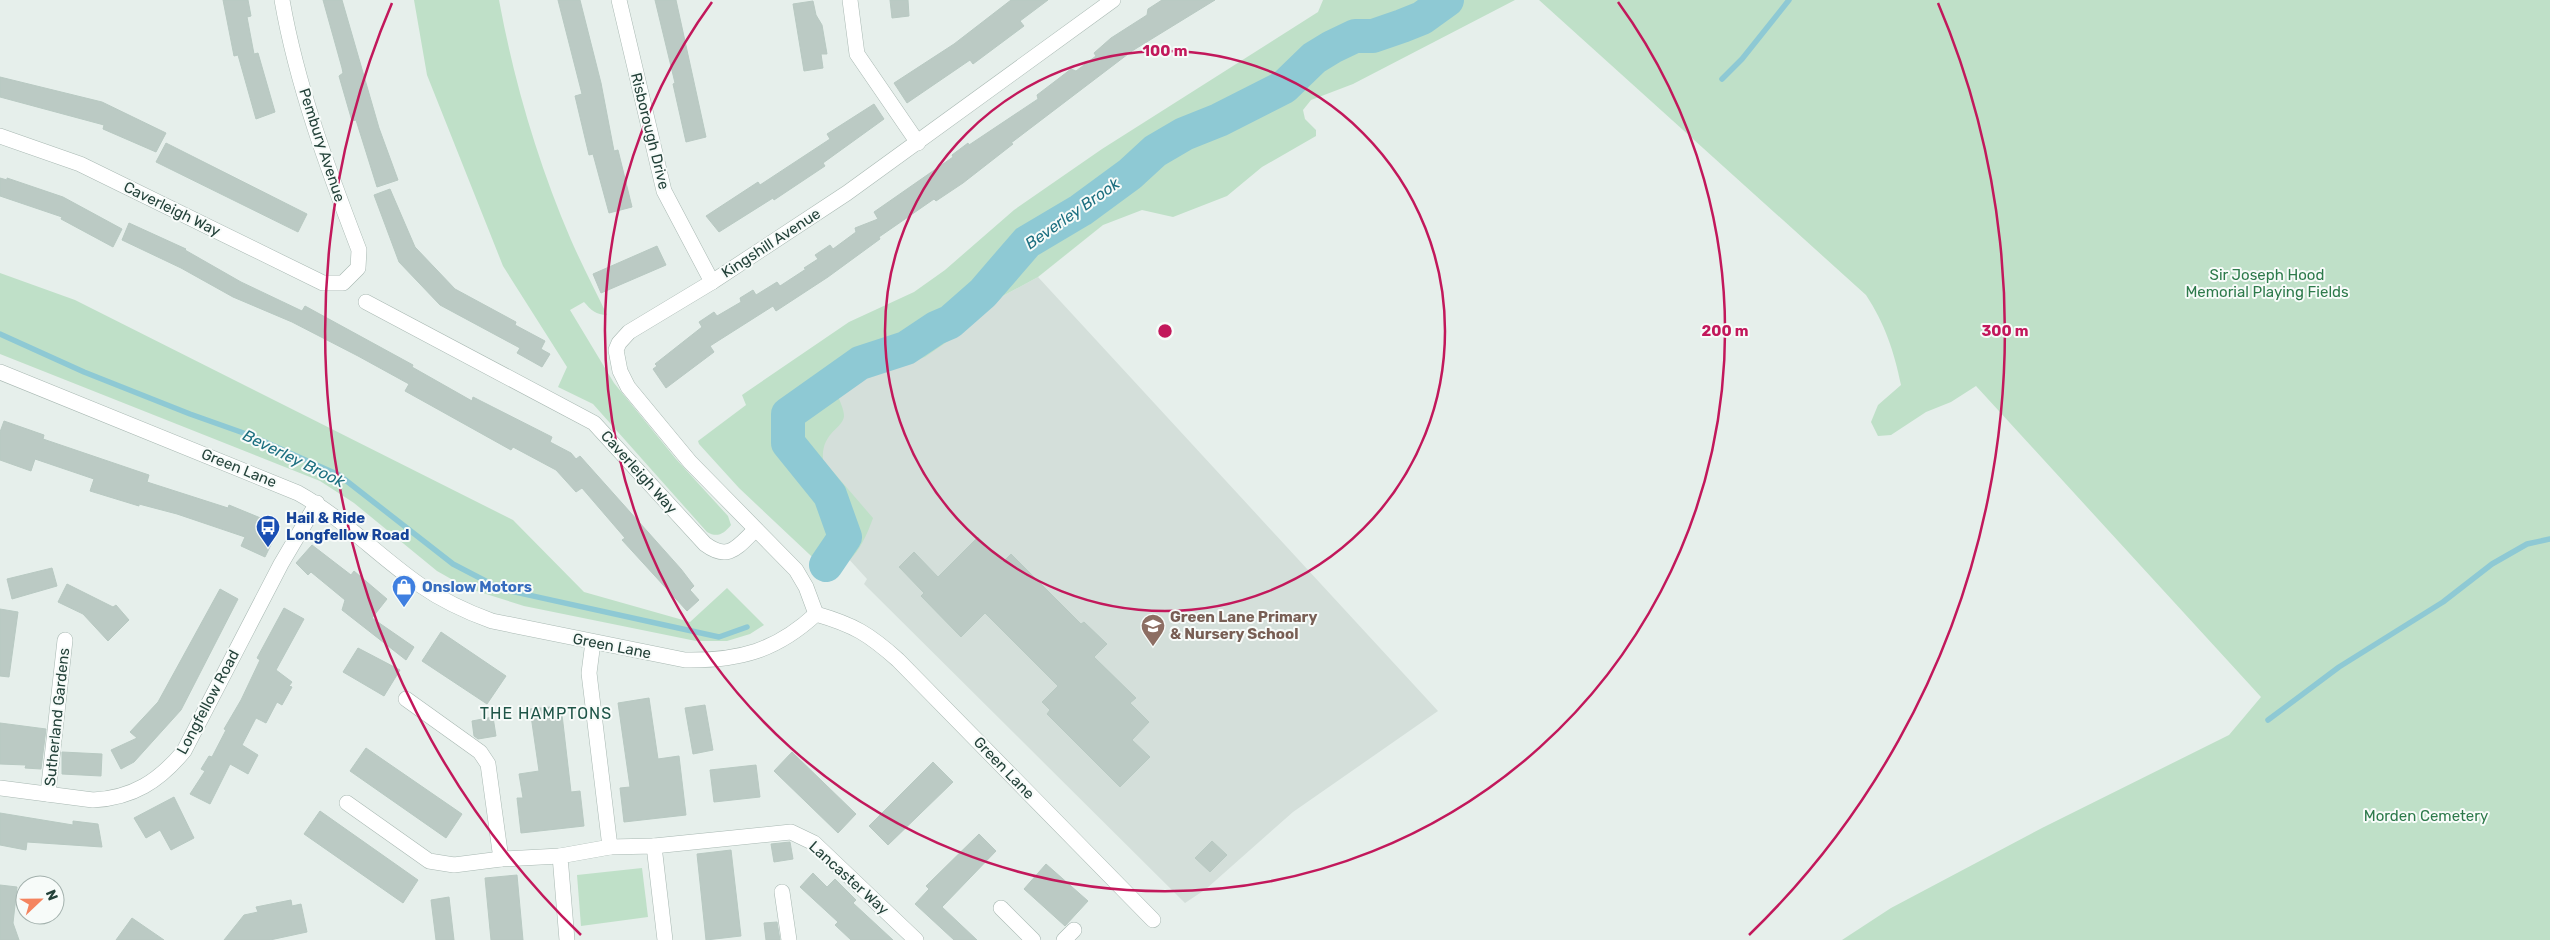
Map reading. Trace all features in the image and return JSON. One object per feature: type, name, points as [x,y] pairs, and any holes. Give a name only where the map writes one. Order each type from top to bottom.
[{"type":"street","name":"Pembury Avenue","points":[[282,0],[292,47],[316,134],[359,250],[358,268],[343,283]]},
{"type":"street","name":"Risborough Drive","points":[[620,0],[664,191],[712,282]]},
{"type":"street","points":[[850,0],[857,54],[918,143]]},
{"type":"street","name":"Kingshill Avenue","points":[[755,530],[690,462],[628,386],[617,360],[616,350],[619,343],[629,332],[712,282],[847,193],[1113,0]]},
{"type":"street","name":"Caverleigh Way","points":[[0,136],[80,164],[323,283],[343,283]]},
{"type":"street","name":"Caverleigh Way","points":[[366,302],[594,424],[705,544],[716,552],[723,553],[732,550],[755,530]]},
{"type":"street","name":"Green Lane","points":[[0,372],[245,470],[317,504],[420,585],[465,611],[492,621],[685,660],[738,657],[757,651],[795,633],[816,614],[859,629],[898,660],[1153,920]]},
{"type":"street","name":"Longfellow Road","points":[[0,788],[93,800],[118,798],[147,786],[174,764],[184,751],[281,564],[317,504]]},
{"type":"street","points":[[755,530],[796,570],[806,587],[816,614]]},
{"type":"street","name":"Sutherland Gardens","points":[[48,794],[65,640]]},
{"type":"street","points":[[593,642],[588,673],[610,847]]},
{"type":"street","points":[[406,699],[480,752],[488,764],[501,859]]},
{"type":"street","name":"Lancaster Way","points":[[347,803],[429,861],[454,865],[501,859],[560,856],[610,847],[654,846],[791,832],[814,843],[916,940]]},
{"type":"street","points":[[654,846],[665,940]]},
{"type":"street","points":[[560,856],[567,940]]},
{"type":"street","points":[[782,892],[789,940]]},
{"type":"street","points":[[1001,908],[1033,940]]},
{"type":"shaded area","name":"Green Lane Primary & Nursery School","points":[[1038,277],[1438,711],[1293,812],[1206,889],[1185,903],[864,584],[867,579],[846,556],[872,520],[823,463],[818,449],[836,390],[890,357]]},
{"type":"green space","points":[[414,0],[499,0],[528,122],[548,182],[571,240],[607,315],[594,312],[584,302],[570,310],[614,383],[676,459],[728,516],[731,525],[723,533],[714,535],[707,532],[593,404],[558,387],[567,367],[503,266],[427,75]]},
{"type":"green space","points":[[1323,0],[1515,0],[1353,84],[1311,100],[1303,110],[1305,119],[1316,130],[1316,136],[1262,167],[1227,196],[1173,217],[1142,210],[1103,225],[1038,277],[951,324],[955,333],[954,337],[925,357],[908,363],[898,357],[891,356],[839,388],[837,393],[844,416],[825,443],[823,460],[873,518],[862,544],[844,565],[826,570],[739,488],[699,444],[698,441],[746,405],[742,395],[849,322],[914,292],[945,270],[1014,210],[1102,149],[1318,12]]},
{"type":"green space","name":"Sir Joseph Hood Memorial Playing Fields","points":[[1539,0],[2550,0],[2550,940],[1842,940],[1891,908],[2042,828],[2229,735],[2261,697],[1976,386],[1951,402],[1926,412],[1891,435],[1878,436],[1871,422],[1878,405],[1901,385],[1888,338],[1866,295]]},
{"type":"green space","points":[[0,273],[75,300],[513,520],[584,592],[690,622],[727,588],[764,625],[750,634],[727,641],[696,641],[524,606],[467,588],[437,571],[354,503],[320,481],[0,354]]},
{"type":"green space","points":[[642,868],[648,917],[581,926],[577,875]]},
{"type":"building","points":[[223,0],[248,0],[251,16],[247,17],[254,54],[258,53],[275,112],[256,119],[238,55],[234,56]]},
{"type":"building","points":[[323,0],[342,0],[379,128],[398,180],[377,187],[356,120],[352,121],[339,76],[343,73],[342,68]]},
{"type":"building","points":[[558,0],[580,0],[601,83],[614,151],[618,150],[632,207],[609,213],[593,154],[589,155],[575,96],[582,94]]},
{"type":"building","points":[[655,0],[676,0],[706,137],[686,142],[673,84],[675,83]]},
{"type":"building","points":[[890,0],[908,0],[909,16],[892,18]]},
{"type":"building","points":[[1011,0],[1048,0],[1020,21],[1024,26],[973,64],[970,60],[907,103],[894,83],[954,44]]},
{"type":"building","points":[[1162,0],[1215,0],[1132,51],[1011,143],[1013,144],[963,183],[936,201],[934,199],[879,237],[880,239],[828,277],[776,311],[773,306],[710,346],[714,352],[666,388],[653,369],[657,366],[655,364],[702,327],[699,322],[714,312],[717,316],[741,302],[740,298],[753,290],[756,295],[777,282],[780,286],[818,259],[815,255],[830,245],[833,249],[856,232],[855,228],[878,219],[874,212],[953,157],[952,155],[968,143],[969,145],[1038,99],[1037,95],[1071,69],[1076,71],[1096,56],[1094,53],[1111,38],[1147,15],[1148,9]]},
{"type":"building","points":[[813,1],[816,15],[822,25],[827,54],[821,54],[823,68],[804,71],[793,4]]},
{"type":"building","points":[[0,77],[102,102],[166,133],[156,152],[103,129],[104,125],[0,97]]},
{"type":"building","points":[[874,104],[884,119],[823,163],[825,166],[774,200],[773,198],[719,232],[706,216],[758,182],[760,185],[830,139],[827,134]]},
{"type":"building","points":[[166,143],[307,214],[298,232],[156,162]]},
{"type":"building","points":[[0,178],[7,180],[7,178],[63,197],[122,229],[113,247],[61,219],[62,217],[0,196]]},
{"type":"building","points":[[390,189],[415,247],[455,289],[516,322],[515,325],[545,341],[541,349],[550,354],[542,367],[517,353],[520,348],[440,305],[399,262],[374,195]]},
{"type":"building","points":[[129,223],[186,249],[241,282],[302,311],[305,306],[413,365],[412,367],[472,401],[473,397],[552,437],[550,442],[571,453],[576,459],[580,456],[681,569],[694,586],[690,590],[699,600],[687,611],[622,540],[625,538],[582,488],[576,492],[556,470],[513,447],[511,450],[405,391],[409,384],[358,356],[292,322],[233,297],[181,268],[122,240]]},
{"type":"building","points":[[657,246],[666,265],[601,293],[593,274]]},
{"type":"building","points":[[4,421],[44,435],[43,439],[149,475],[147,482],[228,508],[229,505],[280,526],[265,557],[241,546],[245,537],[177,514],[139,504],[139,506],[90,491],[94,479],[35,459],[31,471],[0,460],[0,432]]},
{"type":"building","points":[[978,537],[1003,562],[1011,554],[1081,624],[1084,622],[1107,644],[1094,657],[1136,698],[1130,703],[1149,722],[1132,740],[1150,757],[1120,787],[1047,714],[1050,710],[1042,702],[1058,686],[985,613],[961,637],[921,596],[924,593],[899,567],[914,552],[938,577]]},
{"type":"building","points":[[312,545],[351,575],[354,571],[387,599],[372,618],[414,647],[406,660],[342,610],[345,600],[311,572],[308,575],[296,563]]},
{"type":"building","points":[[52,568],[57,586],[12,599],[7,579]]},
{"type":"building","points":[[67,584],[113,607],[116,605],[129,620],[108,641],[83,614],[58,602]]},
{"type":"building","points":[[220,589],[238,599],[181,710],[134,762],[121,769],[111,750],[137,738],[130,732],[158,702]]},
{"type":"building","points":[[284,608],[304,619],[276,670],[292,682],[289,686],[292,687],[282,705],[277,702],[266,723],[256,718],[242,745],[258,755],[248,774],[230,764],[210,804],[190,794],[205,771],[201,769],[209,756],[212,757],[226,730],[224,729],[241,700],[260,660],[257,658]]},
{"type":"building","points":[[0,609],[18,612],[9,677],[0,676]]},
{"type":"building","points":[[441,632],[506,676],[487,704],[422,661]]},
{"type":"building","points":[[358,648],[400,670],[384,696],[343,672]]},
{"type":"building","points":[[649,698],[658,759],[679,756],[686,815],[624,822],[620,788],[630,787],[618,703]]},
{"type":"building","points":[[705,705],[713,750],[693,754],[685,708]]},
{"type":"building","points":[[561,706],[571,792],[580,791],[584,826],[521,833],[517,798],[523,798],[519,774],[539,771],[530,709]]},
{"type":"building","points":[[493,717],[496,736],[478,739],[474,736],[472,721]]},
{"type":"building","points":[[0,723],[46,729],[41,769],[25,768],[26,765],[0,764]]},
{"type":"building","points":[[366,748],[462,814],[446,838],[350,771]]},
{"type":"building","points":[[62,752],[102,754],[101,776],[62,774]]},
{"type":"building","points":[[792,752],[856,814],[838,833],[774,771]]},
{"type":"building","points":[[933,762],[953,782],[888,845],[869,826]]},
{"type":"building","points":[[756,765],[760,797],[714,802],[710,770]]},
{"type":"building","points":[[174,797],[194,838],[171,850],[160,830],[146,838],[134,818]]},
{"type":"building","points":[[320,811],[418,880],[403,903],[304,834]]},
{"type":"building","points":[[0,813],[73,825],[73,821],[98,824],[102,847],[27,842],[26,850],[0,845]]},
{"type":"building","points":[[979,834],[996,851],[942,907],[977,940],[954,940],[915,904],[929,889],[926,886]]},
{"type":"building","points":[[1212,841],[1227,855],[1210,872],[1195,858]]},
{"type":"building","points":[[790,842],[793,859],[774,862],[771,844]]},
{"type":"building","points":[[731,850],[741,936],[706,940],[697,854]]},
{"type":"building","points":[[1046,864],[1088,901],[1065,926],[1024,889]]},
{"type":"building","points":[[813,873],[827,887],[835,879],[856,900],[853,903],[893,940],[851,940],[835,925],[838,922],[800,887]]},
{"type":"building","points":[[517,875],[523,940],[491,940],[485,878]]},
{"type":"building","points":[[0,885],[15,887],[13,923],[19,940],[0,940]]},
{"type":"building","points":[[449,897],[454,940],[436,940],[431,900]]},
{"type":"building","points":[[291,900],[292,906],[301,904],[307,932],[270,940],[224,940],[244,915],[258,912],[256,907]]},
{"type":"building","points":[[132,918],[164,940],[116,940]]},
{"type":"building","points":[[777,922],[780,940],[766,940],[764,923]]},
{"type":"waterway","name":"Beverley Brook","points":[[826,565],[845,537],[830,495],[788,443],[788,414],[860,363],[906,348],[936,328],[950,322],[983,293],[1027,242],[1081,210],[1130,174],[1155,151],[1184,134],[1219,120],[1284,87],[1314,58],[1332,47],[1355,36],[1373,36],[1422,18],[1447,0]]},
{"type":"waterway","points":[[1722,79],[1742,59],[1789,0]]},
{"type":"waterway","name":"Beverley Brook","points":[[0,334],[84,372],[190,414],[252,436],[339,475],[453,564],[501,589],[719,637],[747,627]]},
{"type":"waterway","points":[[2268,720],[2339,667],[2443,602],[2492,564],[2527,544],[2550,539]]},
{"type":"place","name":"Hail & Ride Longfellow Road","points":[[268,548]]},
{"type":"place","name":"Onslow Motors","points":[[404,608]]},
{"type":"place","name":"Green Lane Primary & Nursery School","points":[[1153,647]]},
{"type":"district","name":"THE HAMPTONS","points":[[546,713]]},
{"type":"park label","name":"Morden Cemetery","points":[[2426,816]]}]
